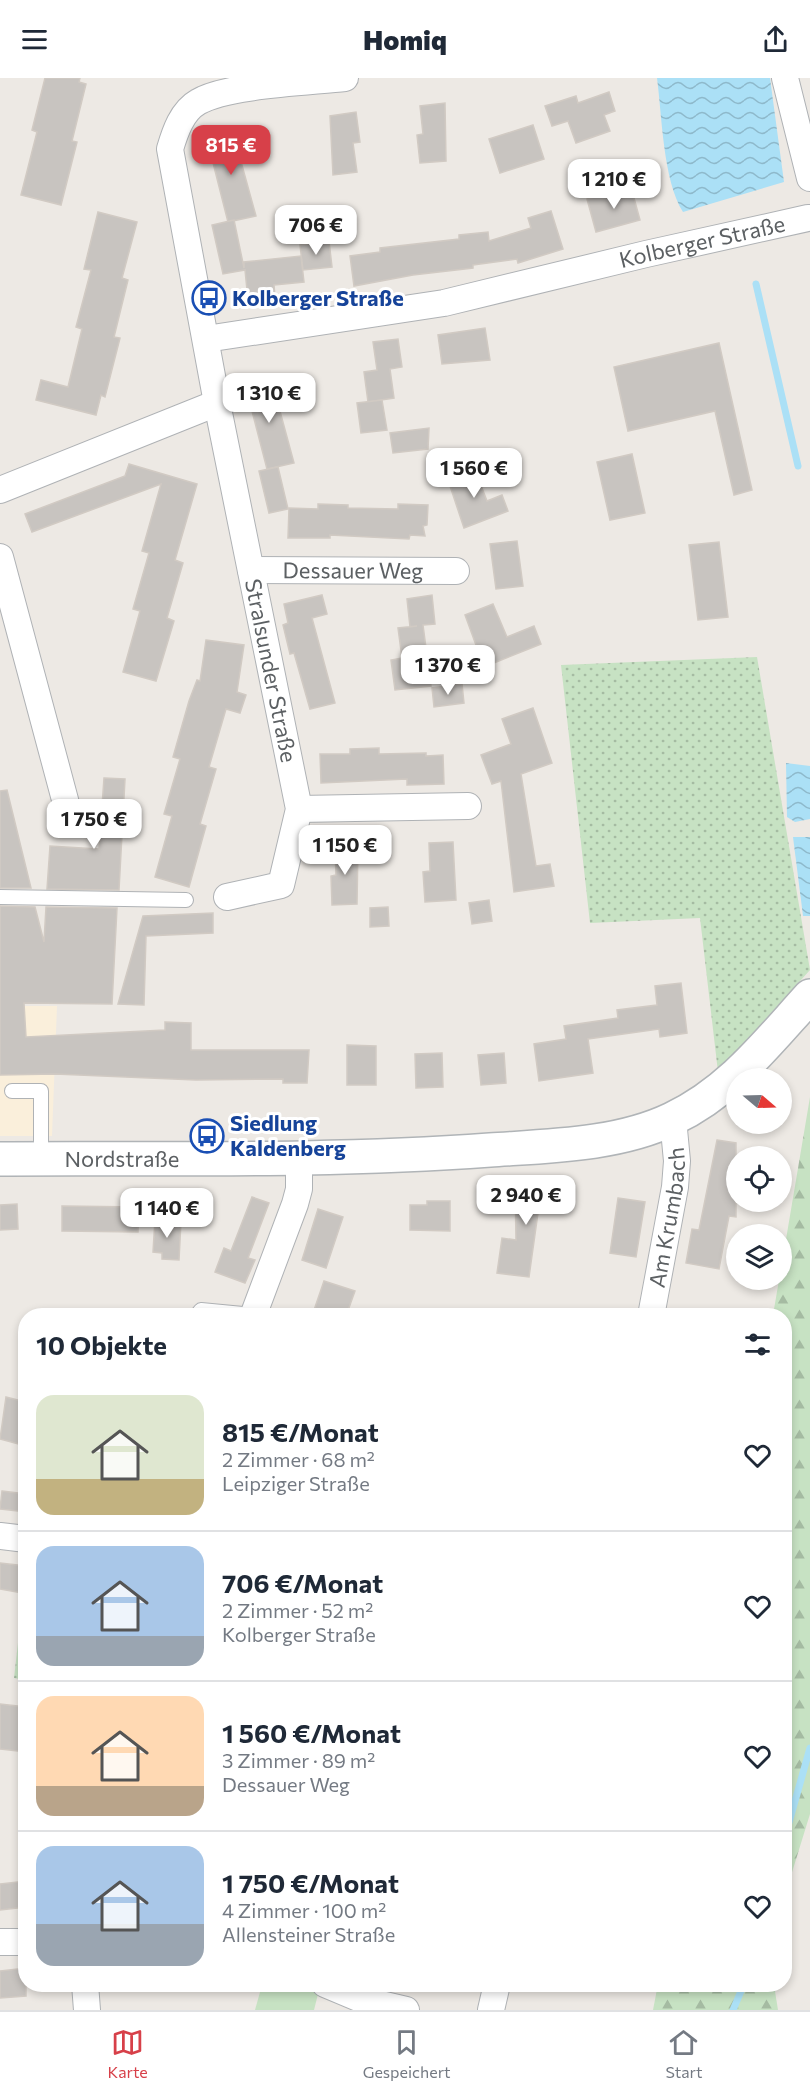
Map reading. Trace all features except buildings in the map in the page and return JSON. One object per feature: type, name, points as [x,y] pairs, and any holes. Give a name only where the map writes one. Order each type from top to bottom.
[{"type":"main road","name":"Nordstraße","points":[[0,1160],[299,1158],[522,1148],[622,1135],[673,1119],[709,1098],[740,1073],[810,996]]},
{"type":"street","name":"Stralsunder Straße","points":[[227,897],[281,885],[299,808],[217,403],[170,149],[178,123],[197,102],[227,92],[345,78]]},
{"type":"street","points":[[785,78],[810,178]]},
{"type":"street","name":"Kolberger Straße","points":[[206,339],[444,303],[809,219]]},
{"type":"street","points":[[0,490],[217,403]]},
{"type":"street","points":[[0,557],[68,811]]},
{"type":"street","name":"Dessauer Weg","points":[[251,570],[456,571]]},
{"type":"street","points":[[299,808],[468,806]]},
{"type":"street","name":"Am Krumbach","points":[[652,1308],[675,1187],[677,1161],[673,1119]]},
{"type":"street","points":[[256,1308],[295,1204],[299,1189],[299,1158]]},
{"type":"street","points":[[0,1536],[18,1538]]},
{"type":"street","points":[[0,1942],[18,1942]]},
{"type":"street","points":[[86,1992],[87,2010]]},
{"type":"street","points":[[344,1992],[363,2000],[406,2010]]},
{"type":"street","points":[[491,2010],[495,1992]]},
{"type":"lane","points":[[0,897],[186,900]]},
{"type":"lane","points":[[12,1091],[41,1091],[41,1159]]},
{"type":"shaded area","points":[[0,1006],[57,1006],[52,1136],[0,1136]]},
{"type":"green space","points":[[757,657],[810,970],[718,1072],[700,918],[590,923],[561,665]]},
{"type":"green space","points":[[810,1097],[810,1814],[792,1872],[792,1308],[774,1308],[777,1290],[792,1290],[792,1224],[789,1224]]},
{"type":"green space","points":[[18,1643],[18,1679],[14,1678]]},
{"type":"green space","points":[[260,1992],[318,1992],[314,2010],[255,2010]]},
{"type":"green space","points":[[656,1992],[775,1992],[778,2010],[653,2010]]},
{"type":"water","points":[[657,78],[770,78],[784,182],[683,212],[676,199],[667,166]]},
{"type":"water","points":[[786,763],[810,766],[810,819],[795,822],[787,817]]},
{"type":"water","points":[[793,837],[810,837],[810,916],[803,916]]},
{"type":"waterway","points":[[756,284],[798,466]]},
{"type":"waterway","points":[[792,1812],[810,1748]]},
{"type":"waterway","points":[[733,2010],[741,1992]]},
{"type":"place","name":"Kolberger Straße","points":[[209,298]]},
{"type":"place","name":"Siedlung Kaldenberg","points":[[207,1136]]}]
